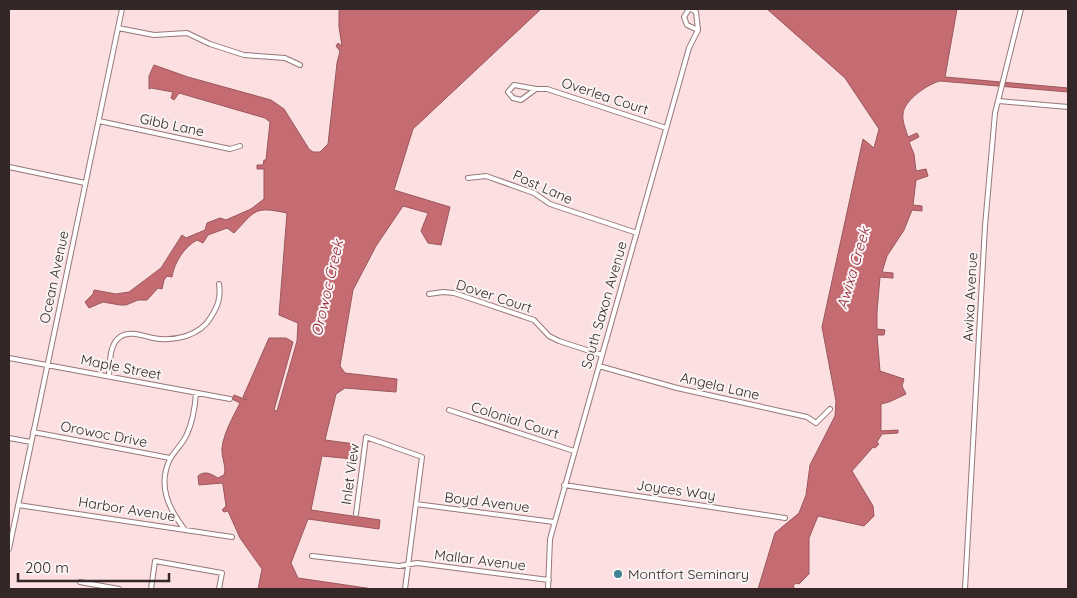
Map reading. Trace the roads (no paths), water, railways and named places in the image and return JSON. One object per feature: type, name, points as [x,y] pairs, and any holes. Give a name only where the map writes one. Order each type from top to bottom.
[{"type":"street","name":"Ocean Avenue","points":[[9,549],[122,9]]},
{"type":"street","points":[[690,9],[696,12],[698,30],[687,25],[684,17],[690,9]]},
{"type":"street","name":"Awixa Avenue","points":[[965,589],[985,226],[995,113],[1021,9]]},
{"type":"street","points":[[118,28],[154,35],[188,33],[210,44],[244,55],[285,58],[300,65]]},
{"type":"street","name":"South Saxon Avenue","points":[[548,589],[550,539],[554,522],[689,48],[698,30]]},
{"type":"street","name":"Overlea Court","points":[[536,89],[521,100],[513,98],[508,92],[514,85],[547,89],[666,128]]},
{"type":"street","points":[[999,101],[1068,107]]},
{"type":"street","name":"Gibb Lane","points":[[99,121],[230,149],[240,146]]},
{"type":"street","points":[[9,167],[86,183]]},
{"type":"street","name":"Post Lane","points":[[468,178],[486,176],[534,193],[550,204],[637,233]]},
{"type":"street","points":[[109,376],[114,341],[121,335],[137,335],[167,340],[191,334],[202,328],[210,320],[217,307],[220,295],[218,284]]},
{"type":"street","name":"Dover Court","points":[[430,294],[454,293],[534,320],[542,326],[549,336],[602,355]]},
{"type":"street","name":"Maple Street","points":[[9,358],[230,399]]},
{"type":"street","name":"Angela Lane","points":[[599,366],[678,388],[807,417],[816,423],[830,409]]},
{"type":"street","points":[[185,530],[169,506],[165,490],[166,472],[170,458],[186,436],[191,423],[196,393]]},
{"type":"street","name":"Colonial Court","points":[[449,410],[574,451]]},
{"type":"street","name":"Orowoc Drive","points":[[33,432],[170,458]]},
{"type":"street","name":"Inlet View","points":[[356,514],[366,437],[422,456],[416,504]]},
{"type":"street","points":[[9,438],[31,442]]},
{"type":"street","name":"Joyces Way","points":[[564,485],[785,518]]},
{"type":"street","points":[[405,589],[416,504]]},
{"type":"street","name":"Boyd Avenue","points":[[416,504],[554,522]]},
{"type":"street","name":"Harbor Avenue","points":[[18,505],[232,537]]},
{"type":"street","name":"Mallar Avenue","points":[[312,556],[399,566],[417,563],[549,580]]},
{"type":"street","points":[[151,589],[155,560],[222,572],[219,589]]},
{"type":"street","points":[[80,582],[120,589]]},
{"type":"water","name":"Orowoc Creek","points":[[339,9],[541,9],[413,129],[394,190],[450,207],[441,245],[428,243],[421,231],[428,213],[403,206],[376,246],[353,290],[340,366],[345,373],[397,379],[396,392],[345,388],[336,394],[325,440],[355,444],[353,459],[322,456],[311,510],[380,520],[379,529],[308,519],[291,563],[298,578],[373,589],[258,589],[262,569],[240,538],[228,511],[224,512],[222,510],[226,506],[222,483],[199,485],[198,476],[206,473],[218,478],[224,475],[223,442],[240,403],[232,399],[234,395],[247,400],[243,397],[269,338],[286,338],[293,342],[274,410],[277,411],[297,341],[298,323],[279,315],[287,213],[262,210],[252,215],[234,233],[227,228],[208,235],[203,243],[197,240],[192,243],[180,256],[172,277],[167,276],[162,289],[158,288],[147,300],[138,300],[126,305],[103,302],[89,308],[85,302],[93,294],[94,290],[116,294],[129,292],[161,268],[182,235],[186,238],[205,230],[207,223],[220,218],[226,220],[251,209],[264,199],[264,169],[257,169],[257,165],[263,165],[264,160],[266,160],[270,122],[265,118],[179,93],[174,100],[171,98],[173,92],[149,89],[149,76],[154,65],[188,77],[271,100],[284,109],[309,149],[313,152],[320,152],[328,144],[340,51],[336,46],[338,43],[342,46]]},
{"type":"water","name":"Awixa Creek","points":[[767,9],[957,9],[945,77],[1068,88],[1068,92],[940,81],[929,85],[917,93],[904,109],[903,120],[908,137],[917,133],[919,137],[909,142],[914,154],[916,171],[926,169],[928,176],[916,180],[913,205],[922,206],[922,211],[912,210],[904,230],[887,256],[882,272],[893,273],[893,278],[880,277],[877,329],[885,330],[884,335],[877,335],[880,371],[904,379],[902,386],[906,394],[881,404],[881,431],[898,430],[898,433],[882,434],[877,442],[879,444],[875,448],[873,447],[852,471],[873,506],[874,516],[864,526],[818,516],[809,538],[809,574],[799,584],[796,583],[793,586],[795,589],[758,589],[775,533],[799,513],[806,495],[810,465],[835,416],[836,401],[822,327],[863,139],[874,148],[879,129],[845,78]]},
{"type":"place","name":"Montfort Seminary","points":[[618,574]]}]
